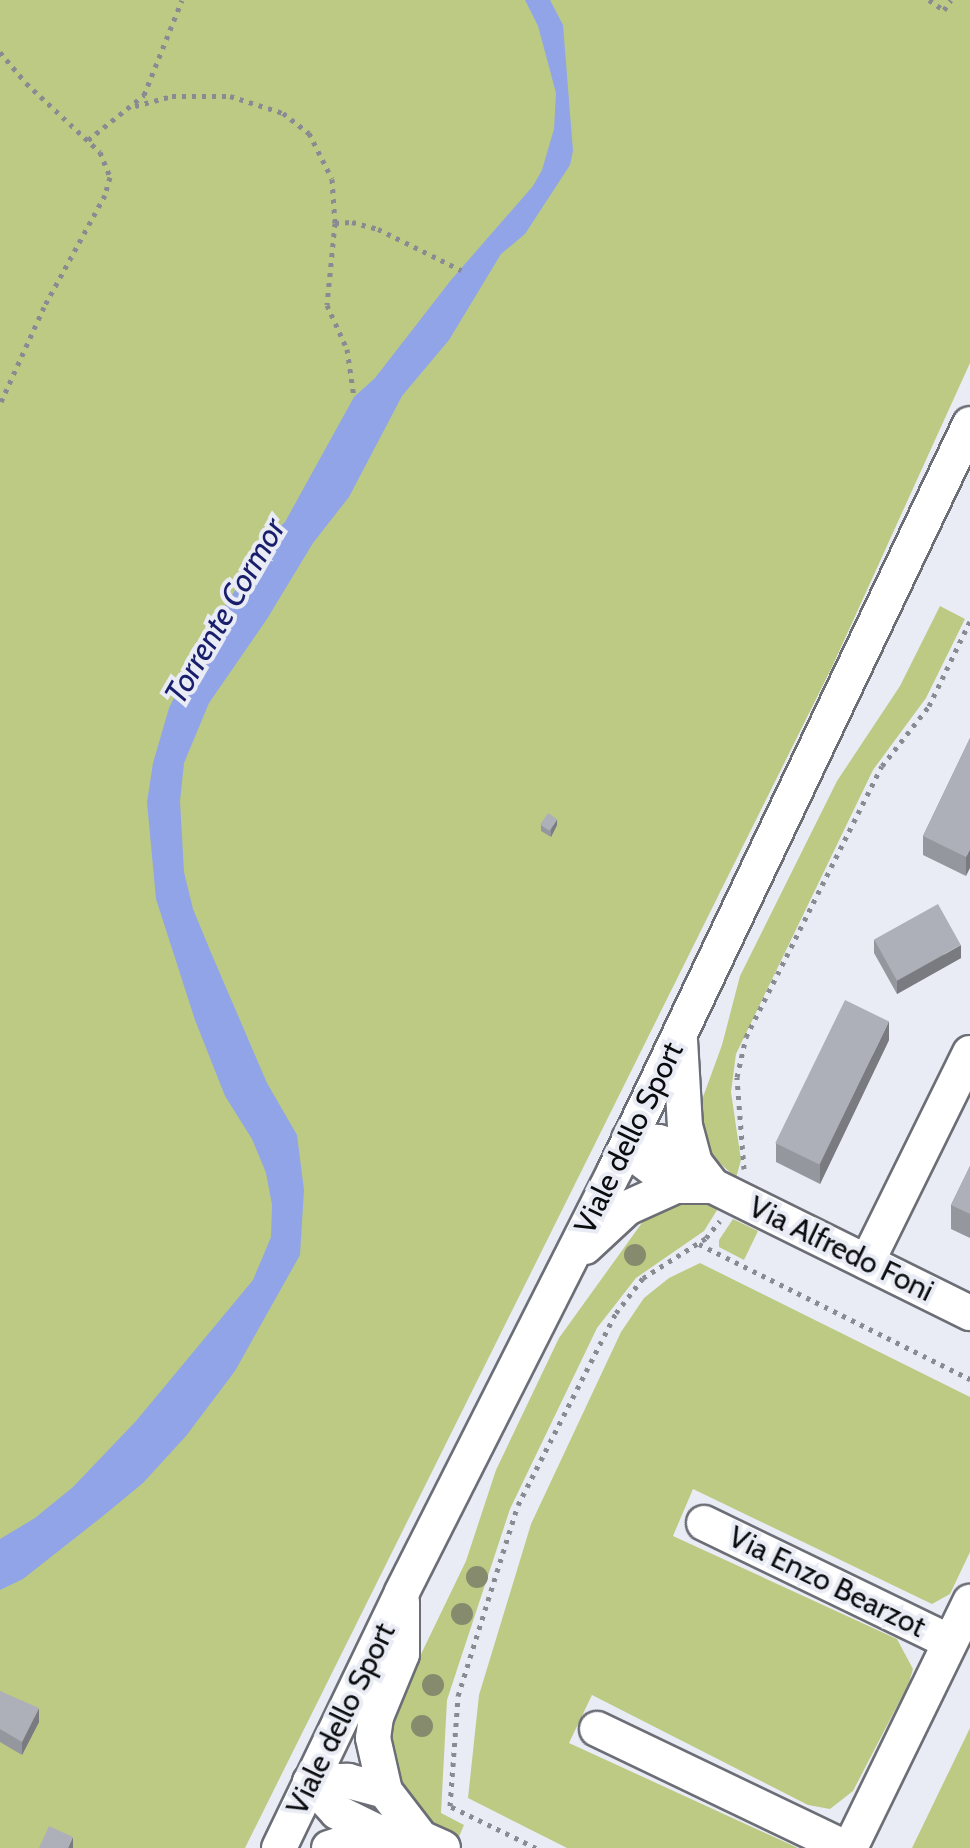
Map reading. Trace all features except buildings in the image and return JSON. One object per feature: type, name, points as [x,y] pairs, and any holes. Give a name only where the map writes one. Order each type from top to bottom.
[{"type":"street","name":"Viale dello Sport","points":[[279,1848],[402,1592],[568,1265],[970,424]]},
{"type":"street","points":[[568,1265],[627,1208],[711,1184],[685,1126],[680,1031]]},
{"type":"street","points":[[867,1262],[970,1053]]},
{"type":"street","name":"Via Alfredo Foni","points":[[629,1139],[659,1142],[678,1149],[711,1184],[970,1313]]},
{"type":"street","name":"Via Enzo Bearzot","points":[[704,1523],[950,1642]]},
{"type":"street","points":[[402,1592],[402,1654],[376,1717],[373,1738],[385,1791],[432,1843]]},
{"type":"street","name":"Via Enzo Bearzot","points":[[597,1729],[848,1848],[970,1602]]},
{"type":"street","points":[[310,1782],[348,1781],[385,1791]]},
{"type":"street","points":[[310,1782],[337,1812],[378,1832],[432,1843]]},
{"type":"street","points":[[329,1848],[378,1832]]},
{"type":"path","points":[[135,106],[149,84],[182,0]]},
{"type":"path","points":[[929,0],[944,10],[951,0]]},
{"type":"path","points":[[0,52],[26,83],[88,140],[107,166],[110,177],[105,195],[44,307],[0,404]]},
{"type":"path","points":[[88,140],[135,106],[172,96],[230,96],[266,106],[297,120],[309,133],[327,164],[335,223],[327,305],[347,349],[354,397]]},
{"type":"path","points":[[335,223],[352,222],[378,229],[461,270]]},
{"type":"path","points":[[536,1848],[450,1806],[458,1696],[518,1505],[616,1313],[643,1278],[714,1231],[711,1184],[746,1157],[737,1077],[746,1037],[882,766],[929,706],[970,621]]},
{"type":"path","points":[[698,1244],[970,1379]]},
{"type":"green space","points":[[0,0],[970,0],[970,363],[832,667],[245,1848],[0,1848]]},
{"type":"green space","points":[[940,606],[965,619],[926,698],[873,770],[736,1054],[731,1092],[741,1160],[736,1178],[709,1153],[699,1108],[722,1045],[740,976],[837,781],[900,686]]},
{"type":"green space","points":[[703,1201],[719,1207],[704,1231],[636,1278],[597,1328],[510,1509],[447,1700],[441,1813],[464,1825],[458,1839],[409,1807],[384,1741],[409,1679],[466,1561],[496,1470],[559,1338],[644,1220],[672,1203]]},
{"type":"green space","points":[[733,1219],[758,1231],[744,1260],[719,1247],[719,1240]]},
{"type":"green space","points":[[700,1263],[970,1397],[970,1552],[950,1594],[932,1604],[693,1489],[673,1536],[897,1639],[913,1669],[909,1683],[853,1791],[830,1809],[808,1805],[592,1695],[569,1743],[798,1848],[567,1848],[468,1798],[479,1695],[531,1524],[621,1332],[644,1298],[669,1278]]},
{"type":"green space","points":[[970,1728],[970,1848],[912,1848]]},
{"type":"water","name":"Torrente Cormor","points":[[525,0],[550,0],[563,25],[573,151],[570,165],[525,234],[501,254],[449,340],[402,396],[349,497],[313,543],[267,619],[209,703],[184,763],[180,801],[184,872],[193,909],[212,955],[267,1083],[297,1135],[304,1190],[300,1255],[235,1371],[186,1436],[143,1483],[23,1579],[0,1590],[0,1539],[35,1518],[73,1487],[136,1421],[253,1280],[271,1237],[272,1205],[266,1173],[252,1139],[225,1096],[195,1020],[156,899],[147,802],[153,763],[169,708],[201,642],[273,533],[285,522],[354,397],[375,378],[451,280],[533,186],[542,170],[554,129],[556,93],[538,26]]}]
